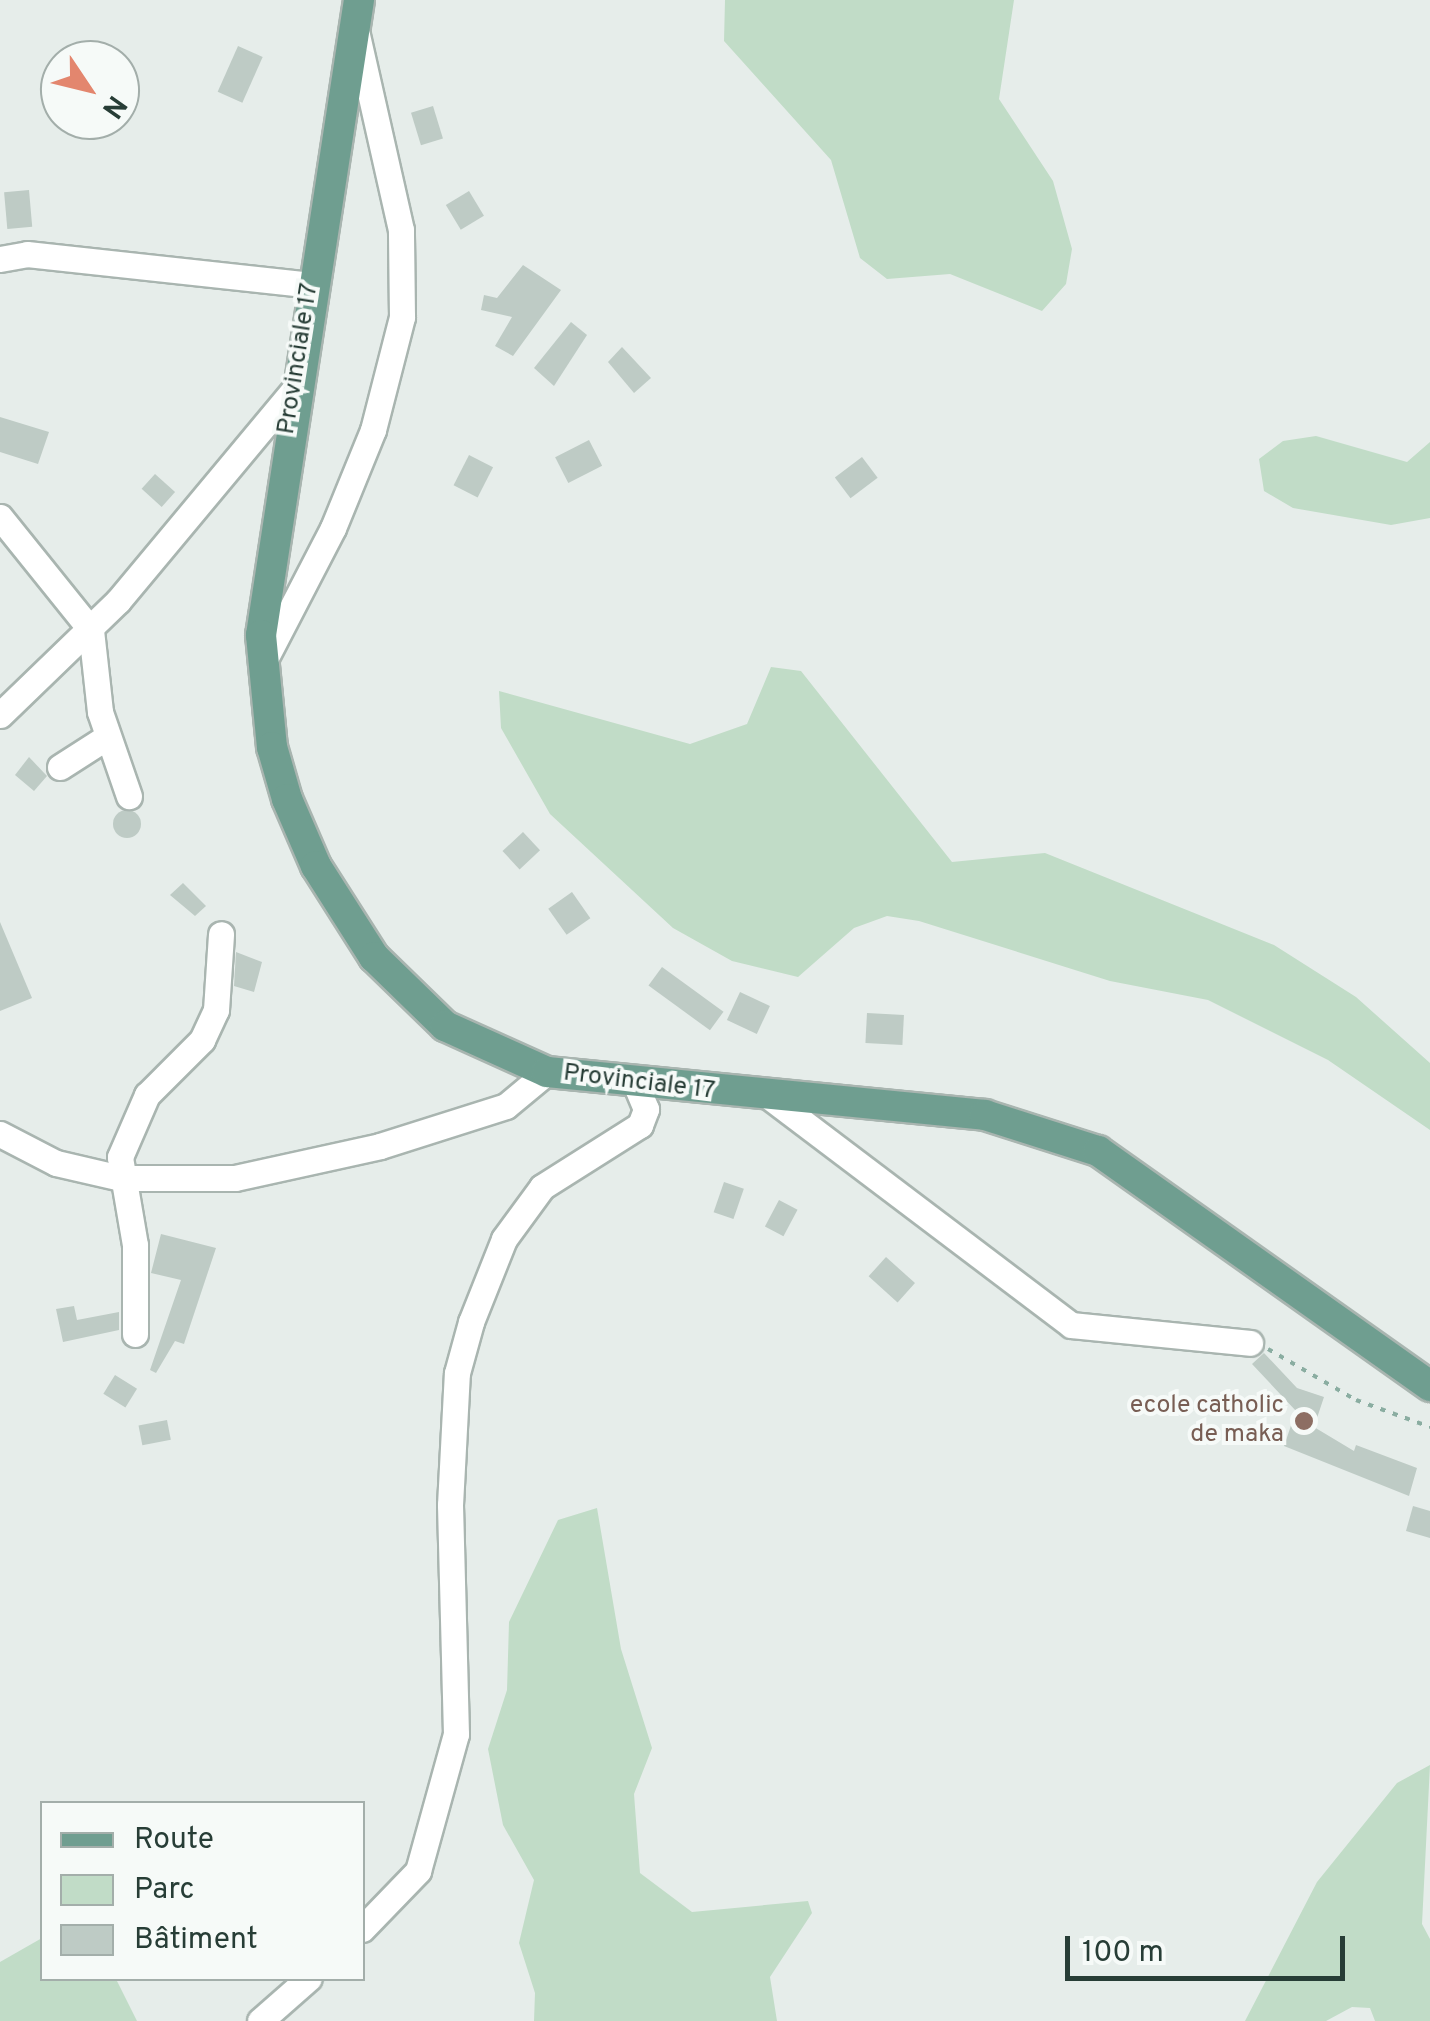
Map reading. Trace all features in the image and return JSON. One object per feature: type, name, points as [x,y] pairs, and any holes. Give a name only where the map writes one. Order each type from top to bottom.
[{"type":"main road","name":"Provinciale 17","points":[[357,12],[262,604],[262,665],[282,786],[344,916],[445,1026],[547,1072],[771,1098],[986,1115],[1098,1151],[1430,1386]]},
{"type":"street","points":[[262,665],[353,479],[402,317],[401,230],[357,12]]},
{"type":"street","points":[[0,259],[27,254],[311,285]]},
{"type":"street","points":[[6,701],[90,630],[294,392]]},
{"type":"street","points":[[0,517],[90,630],[107,737],[130,796]]},
{"type":"street","points":[[60,766],[107,737]]},
{"type":"street","points":[[134,1334],[135,1245],[120,1157],[147,1096],[202,1040],[216,1010],[221,934]]},
{"type":"street","points":[[0,1134],[56,1162],[121,1178],[236,1178],[380,1146],[506,1106],[547,1072]]},
{"type":"street","points":[[365,1926],[418,1871],[456,1734],[450,1505],[458,1373],[471,1322],[504,1240],[542,1187],[640,1125],[646,1109],[635,1083]]},
{"type":"street","points":[[771,1098],[1072,1325],[1250,1342]]},
{"type":"street","points":[[260,2021],[306,1981]]},
{"type":"path","points":[[1250,1342],[1356,1400],[1430,1428]]},
{"type":"green space","points":[[725,0],[1014,0],[999,99],[1053,181],[1072,249],[1066,284],[1042,311],[950,274],[887,279],[860,258],[831,160],[724,41]]},
{"type":"green space","points":[[1316,436],[1407,462],[1430,442],[1430,518],[1391,525],[1293,508],[1264,491],[1259,459],[1283,441]]},
{"type":"green space","points":[[771,667],[801,671],[952,862],[1045,853],[1274,945],[1356,997],[1430,1063],[1430,1130],[1328,1060],[1208,1000],[1110,981],[919,921],[887,916],[854,928],[798,977],[732,961],[673,928],[550,814],[501,728],[499,691],[690,744],[747,724]]},
{"type":"green space","points":[[597,1508],[621,1649],[652,1748],[634,1794],[640,1873],[692,1912],[808,1901],[812,1913],[770,1977],[777,2021],[534,2021],[535,1993],[519,1943],[534,1880],[503,1825],[488,1749],[507,1690],[509,1622],[558,1520]]},
{"type":"green space","points":[[1430,1765],[1422,1924],[1430,1939],[1430,2021],[1375,2021],[1370,2008],[1352,2007],[1326,2021],[1245,2021],[1317,1882],[1397,1783]]},
{"type":"green space","points":[[40,1939],[40,1981],[117,1981],[137,2021],[0,2021],[0,1962]]},
{"type":"building","points":[[238,46],[263,57],[242,103],[218,92]]},
{"type":"building","points":[[433,106],[443,139],[421,145],[411,113]]},
{"type":"building","points":[[29,190],[32,227],[7,229],[4,192]]},
{"type":"building","points":[[469,191],[484,216],[461,230],[446,205]]},
{"type":"building","points":[[523,265],[561,290],[513,356],[495,346],[512,317],[481,310],[484,295],[497,298]]},
{"type":"building","points":[[571,322],[587,335],[554,386],[534,368]]},
{"type":"building","points":[[622,347],[651,378],[634,393],[608,362]]},
{"type":"building","points":[[0,417],[49,432],[38,464],[0,452]]},
{"type":"building","points":[[589,440],[602,466],[568,483],[555,457]]},
{"type":"building","points":[[469,455],[493,467],[478,498],[454,485]]},
{"type":"building","points":[[862,457],[878,478],[850,498],[835,477]]},
{"type":"building","points":[[155,474],[175,492],[162,507],[142,489]]},
{"type":"building","points":[[29,757],[47,776],[34,791],[15,775]]},
{"type":"building","points":[[127,810],[137,814],[141,824],[137,834],[127,838],[117,834],[113,824],[117,814]]},
{"type":"building","points":[[523,832],[540,850],[520,869],[503,851]]},
{"type":"building","points":[[183,883],[206,906],[195,916],[170,895]]},
{"type":"building","points":[[572,892],[590,918],[567,935],[548,909]]},
{"type":"building","points":[[0,922],[32,998],[0,1011]]},
{"type":"building","points":[[236,952],[262,962],[254,992],[234,986]]},
{"type":"building","points":[[662,967],[723,1012],[710,1030],[648,986]]},
{"type":"building","points":[[740,992],[770,1006],[757,1034],[727,1020]]},
{"type":"building","points":[[867,1013],[904,1015],[902,1045],[865,1043]]},
{"type":"building","points":[[724,1182],[744,1189],[733,1219],[714,1212]]},
{"type":"building","points":[[779,1200],[798,1210],[783,1236],[765,1226]]},
{"type":"building","points":[[161,1234],[216,1248],[184,1344],[175,1341],[156,1373],[150,1370],[181,1280],[151,1273]]},
{"type":"building","points":[[886,1257],[915,1283],[898,1302],[869,1276]]},
{"type":"building","points":[[74,1306],[77,1320],[119,1312],[119,1330],[63,1342],[56,1309]]},
{"type":"building","points":[[1264,1353],[1297,1388],[1324,1397],[1314,1427],[1354,1451],[1356,1445],[1417,1468],[1409,1496],[1284,1446],[1296,1411],[1252,1364]]},
{"type":"building","points":[[115,1375],[137,1389],[125,1407],[103,1394]]},
{"type":"building","points":[[167,1420],[171,1440],[142,1445],[139,1426]]},
{"type":"building","points":[[1413,1506],[1430,1511],[1430,1538],[1406,1531]]},
{"type":"place","name":"ecole catholic de maka","points":[[1304,1421]]}]
